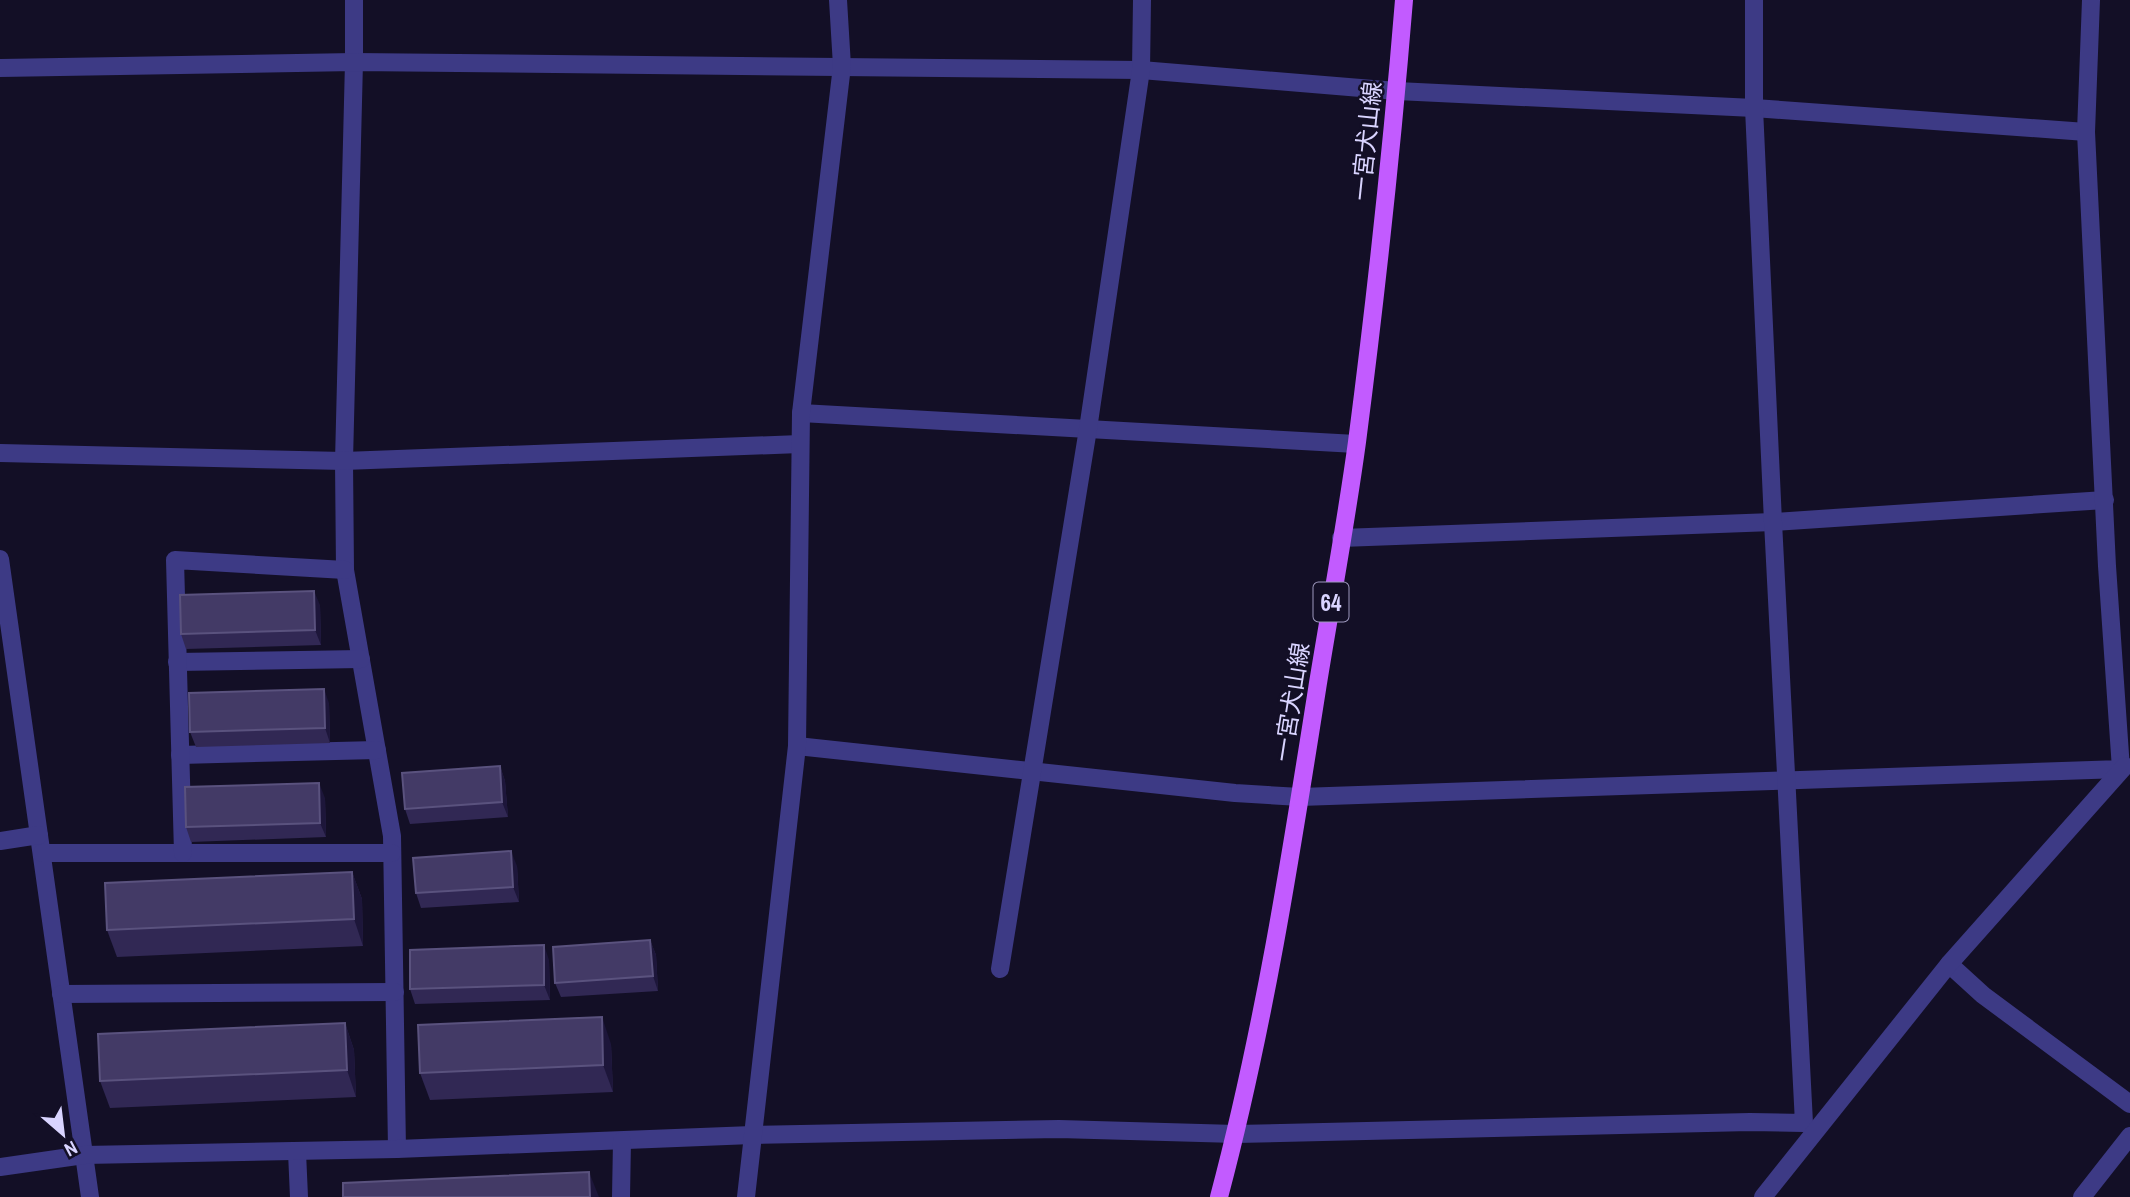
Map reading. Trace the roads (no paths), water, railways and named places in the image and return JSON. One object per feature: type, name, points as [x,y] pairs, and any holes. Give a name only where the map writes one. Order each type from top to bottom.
[{"type":"main road","name":"一宮犬山線","points":[[1219,1197],[1236,1134],[1266,993],[1356,444],[1397,91],[1404,0]]},
{"type":"street","points":[[354,0],[344,461],[345,570],[392,836],[397,1149]]},
{"type":"street","points":[[746,1197],[797,746],[801,413],[842,66],[838,0]]},
{"type":"street","points":[[1000,969],[1088,429],[1141,70],[1142,0]]},
{"type":"street","points":[[1754,0],[1754,108],[1773,523],[1809,1128]]},
{"type":"street","points":[[1763,1197],[1809,1128],[1948,964],[2125,765],[2107,566],[2086,132],[2091,0]]},
{"type":"street","points":[[0,68],[354,62],[1141,70],[1397,91],[1754,108],[2086,132]]},
{"type":"street","points":[[801,413],[1356,444]]},
{"type":"street","points":[[0,453],[344,461],[800,444]]},
{"type":"street","points":[[1341,538],[1773,523],[2105,500]]},
{"type":"street","points":[[0,559],[90,1197]]},
{"type":"street","points":[[183,853],[175,560],[345,570]]},
{"type":"street","points":[[177,662],[361,659]]},
{"type":"street","points":[[797,746],[1235,793],[1300,796],[1787,780],[2125,765]]},
{"type":"street","points":[[180,755],[377,750]]},
{"type":"street","points":[[0,841],[183,853],[392,853]]},
{"type":"street","points":[[1948,964],[1983,995],[2130,1104]]},
{"type":"street","points":[[61,994],[395,992]]},
{"type":"street","points":[[0,1167],[84,1156],[397,1149],[752,1135],[1059,1129],[1236,1134],[1750,1122],[1809,1128]]},
{"type":"street","points":[[2082,1197],[2130,1136]]},
{"type":"street","points":[[621,1197],[622,1141]]},
{"type":"street","points":[[297,1152],[299,1197]]}]
